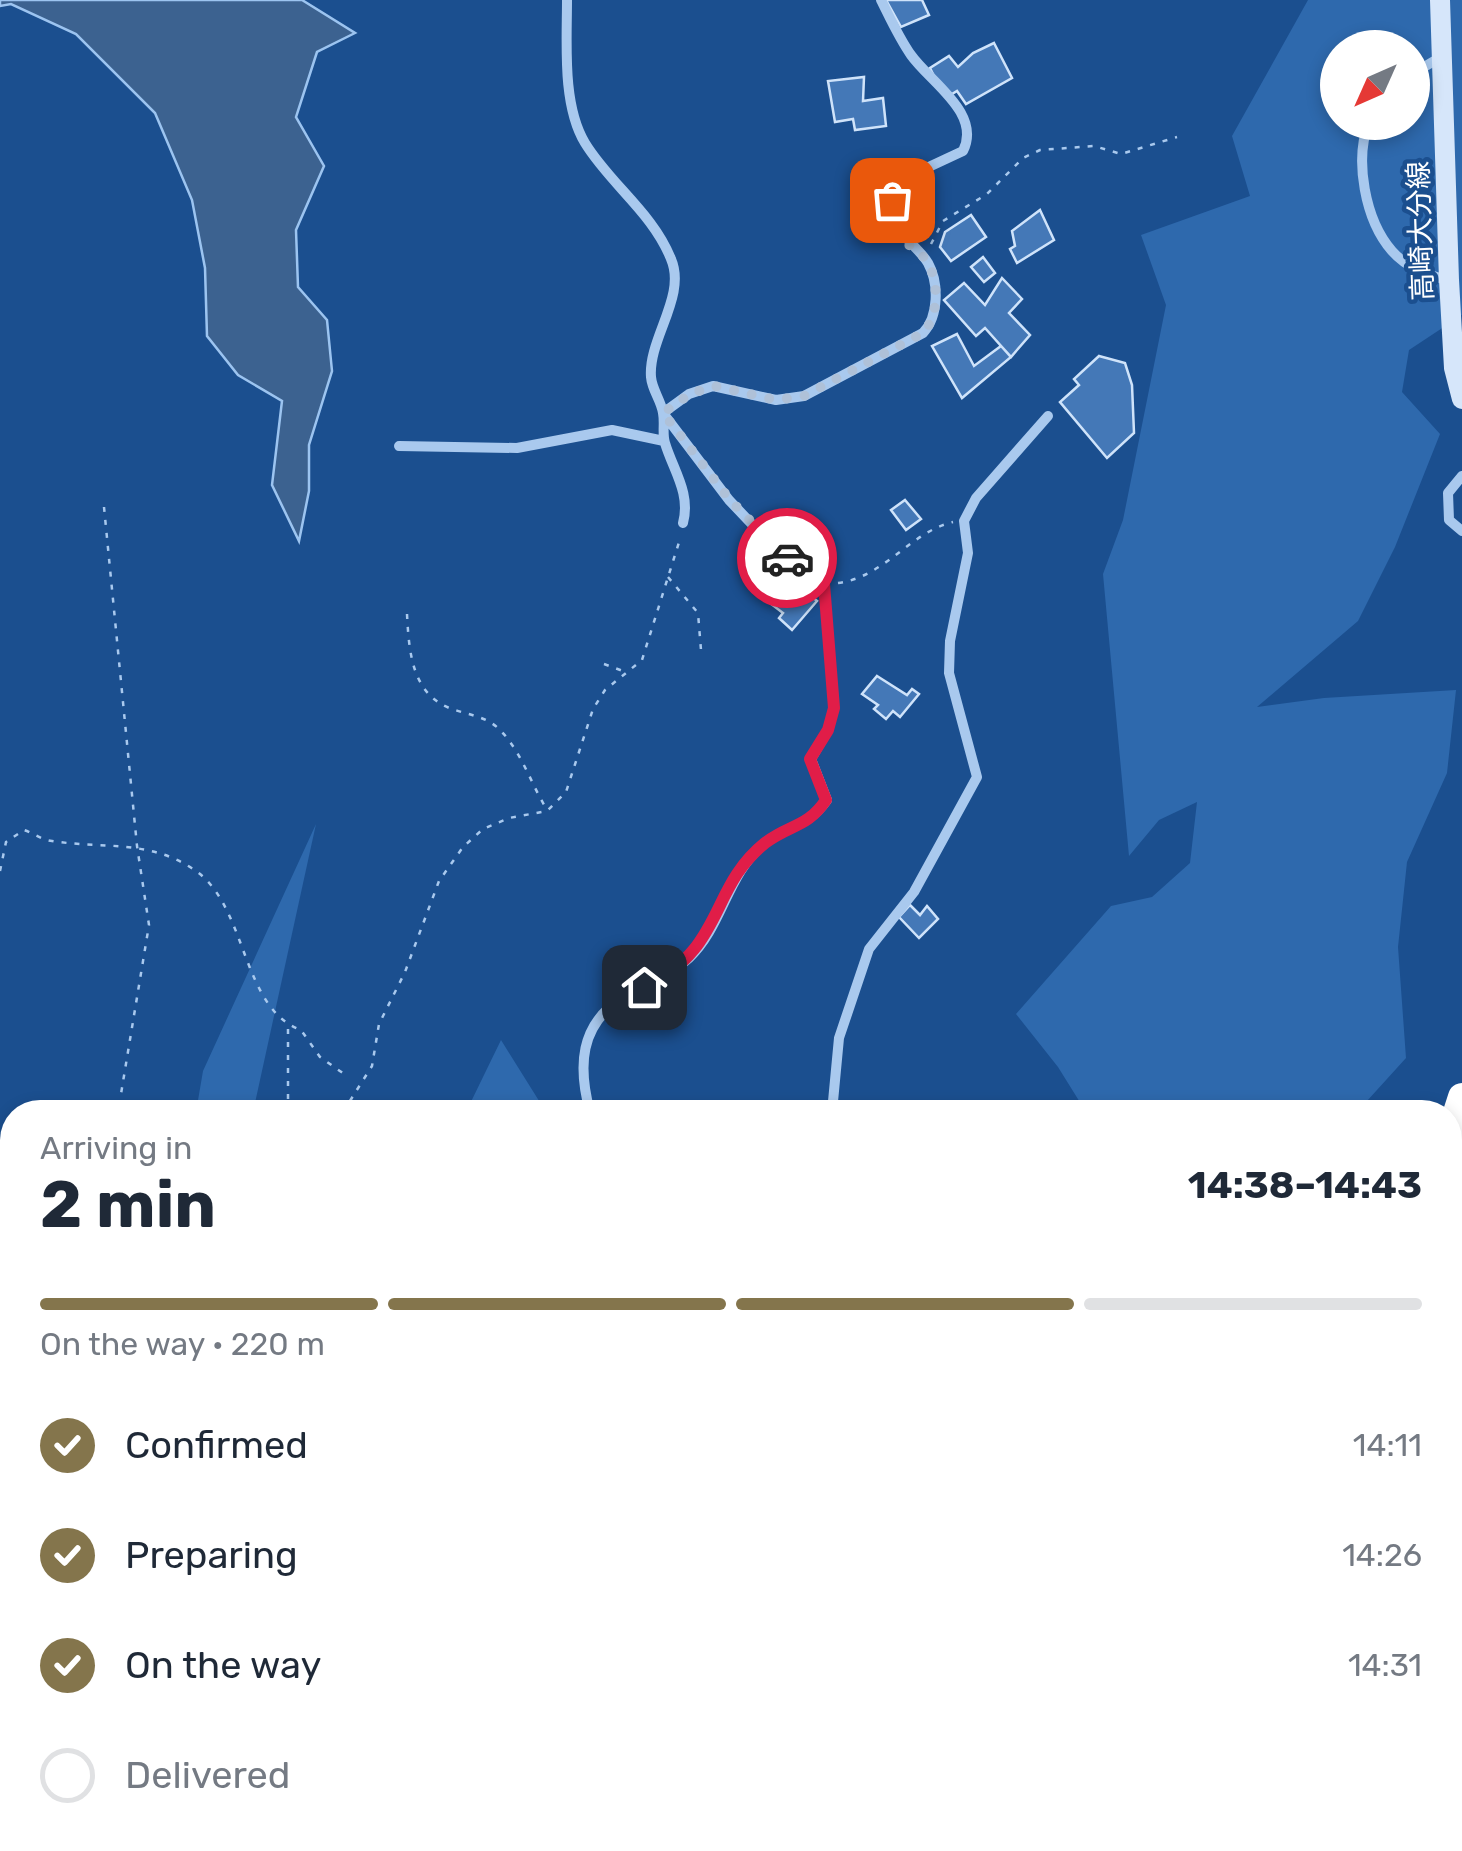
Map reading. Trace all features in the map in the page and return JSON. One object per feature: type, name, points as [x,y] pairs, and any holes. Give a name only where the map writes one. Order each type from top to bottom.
[{"type":"main road","name":"高崎大分線","points":[[1440,0],[1449,280],[1454,368],[1462,399]]},
{"type":"street","points":[[568,0],[572,105],[585,143],[657,230],[674,264],[674,286],[651,351],[651,381],[663,413],[766,540],[824,584],[834,708],[828,730],[810,759],[826,800],[814,818],[765,844],[741,870],[693,954],[667,976],[621,998],[589,1031],[582,1050],[587,1100]]},
{"type":"street","points":[[663,413],[690,394],[714,386],[776,400],[804,396],[923,333],[934,316],[935,290],[926,259],[905,238],[892,200],[903,179],[963,151],[968,129],[958,107],[907,49],[881,0]]},
{"type":"street","points":[[1430,64],[1442,57]]},
{"type":"street","points":[[1364,140],[1362,165],[1378,226],[1390,250],[1425,275],[1449,280]]},
{"type":"street","points":[[663,413],[664,441],[688,507],[684,522]]},
{"type":"street","points":[[833,1100],[839,1038],[869,948],[914,892],[978,777],[949,673],[950,642],[968,552],[964,521],[976,498],[1048,416]]},
{"type":"street","points":[[399,446],[517,448],[612,430],[664,441]]},
{"type":"street","points":[[1462,476],[1448,493],[1449,520],[1462,531]]},
{"type":"path","points":[[926,259],[932,238],[943,222],[988,194],[1023,158],[1040,150],[1068,146],[1094,146],[1121,154],[1176,137]]},
{"type":"path","points":[[104,507],[149,924],[120,1100]]},
{"type":"path","points":[[824,584],[853,581],[885,566],[932,530],[948,522],[964,521]]},
{"type":"path","points":[[351,1100],[372,1066],[379,1024],[449,866],[483,829],[509,818],[547,811],[566,792],[593,709],[624,671],[642,660],[684,522]]},
{"type":"path","points":[[667,576],[698,614],[700,650]]},
{"type":"path","points":[[407,614],[411,656],[424,691],[441,705],[497,726],[524,764],[547,811]]},
{"type":"path","points":[[604,664],[624,671]]},
{"type":"path","points":[[0,871],[6,842],[24,830],[48,841],[138,846],[197,870],[230,912],[268,1002],[288,1027],[301,1030],[320,1057],[347,1076]]},
{"type":"path","points":[[288,1027],[288,1100]]},
{"type":"shaded area","points":[[0,0],[302,0],[355,33],[317,52],[296,117],[324,166],[296,230],[298,287],[327,320],[332,371],[309,445],[309,491],[299,541],[272,485],[282,401],[238,375],[207,336],[205,268],[192,200],[155,113],[76,34],[11,4],[0,6]]},
{"type":"shaded area","points":[[1308,0],[1462,0],[1462,315],[1409,350],[1402,392],[1440,434],[1395,547],[1358,621],[1257,707],[1324,698],[1456,690],[1447,773],[1407,862],[1398,947],[1406,1058],[1368,1100],[1079,1100],[1016,1014],[1111,906],[1152,897],[1190,863],[1197,802],[1159,820],[1129,856],[1103,574],[1123,520],[1166,305],[1141,235],[1250,196],[1232,136]]},
{"type":"shaded area","points":[[316,824],[256,1100],[198,1100],[203,1071]]},
{"type":"shaded area","points":[[501,1040],[538,1100],[472,1100]]},
{"type":"building","points":[[886,0],[922,0],[929,15],[901,27]]},
{"type":"building","points":[[994,43],[1012,78],[966,104],[957,91],[952,94],[939,86],[930,68],[949,56],[958,67],[973,53]]},
{"type":"building","points":[[864,77],[863,101],[883,98],[886,126],[855,130],[853,119],[835,122],[828,81]]},
{"type":"building","points":[[1040,210],[1054,240],[1017,263],[1010,249],[1015,246],[1012,231]]},
{"type":"building","points":[[971,215],[986,237],[951,261],[940,247],[945,232]]},
{"type":"building","points":[[983,257],[995,273],[984,282],[971,267]]},
{"type":"building","points":[[1002,278],[1022,299],[1009,313],[1030,335],[1011,357],[985,328],[976,336],[944,300],[964,283],[985,305]]},
{"type":"building","points":[[957,334],[974,366],[1001,346],[1011,357],[962,398],[932,346]]},
{"type":"building","points":[[1099,356],[1125,363],[1132,385],[1134,433],[1107,458],[1060,402],[1079,385],[1074,379]]},
{"type":"building","points":[[905,500],[921,519],[906,530],[891,510]]},
{"type":"building","points":[[765,572],[779,579],[776,583],[796,600],[805,591],[817,601],[792,630],[779,618],[783,613],[758,594],[761,590],[754,585]]},
{"type":"building","points":[[877,676],[907,695],[912,689],[919,694],[900,717],[893,711],[886,719],[874,709],[878,705],[862,694]]},
{"type":"building","points":[[910,905],[920,915],[927,906],[938,919],[919,938],[899,917]]},
{"type":"way so far","points":[[787,558],[730,500],[663,413],[690,394],[714,386],[776,400],[804,396],[923,333],[934,316],[932,272],[900,229],[892,200]]},
{"type":"route","points":[[644,987],[667,976],[693,954],[741,870],[765,844],[814,818],[826,800],[818,771],[810,759],[828,730],[834,708],[824,584],[787,558]]}]
